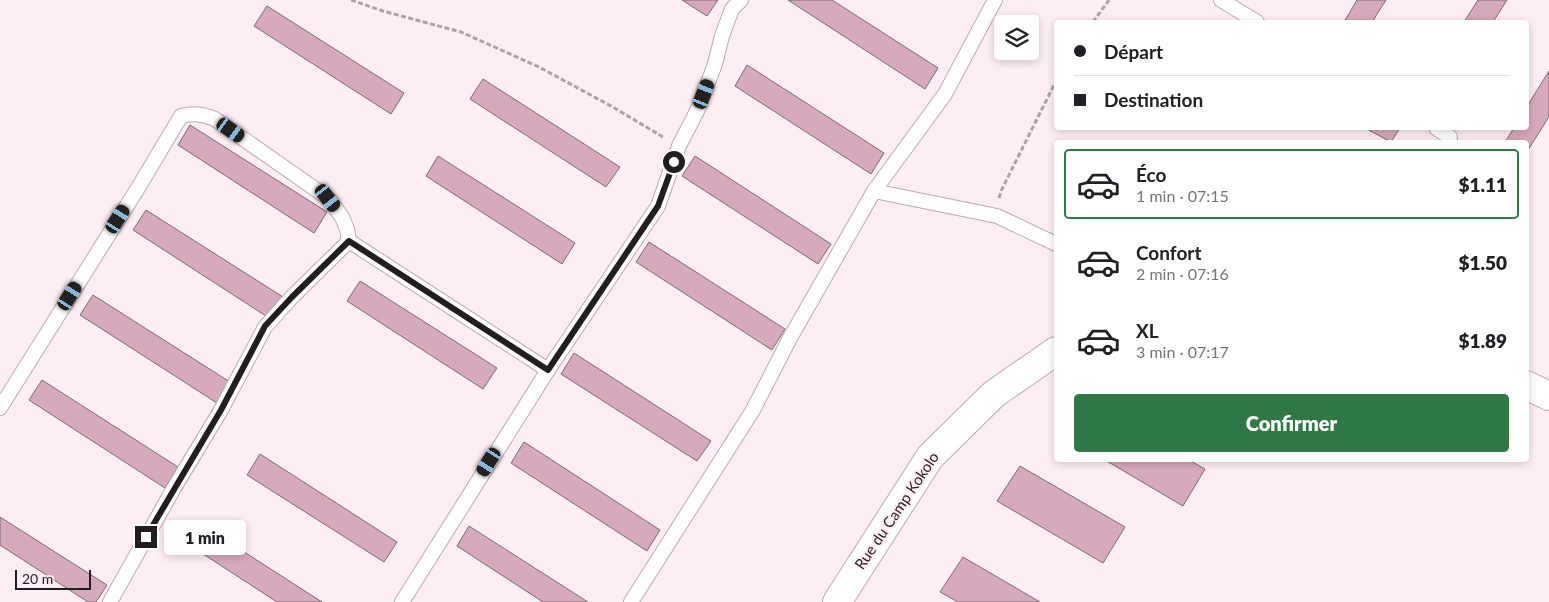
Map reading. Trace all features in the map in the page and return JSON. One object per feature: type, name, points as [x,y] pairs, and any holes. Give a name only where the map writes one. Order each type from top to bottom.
[{"type":"street","name":"Rue du Camp Kokolo","points":[[837,602],[930,457],[994,394],[1054,352]]},
{"type":"street","points":[[1529,387],[1549,396]]},
{"type":"lane","points":[[402,602],[548,370],[658,206],[679,146],[698,108],[715,64],[722,36],[732,9],[741,0]]},
{"type":"lane","points":[[632,602],[753,410],[790,338],[874,191],[945,94],[995,0]]},
{"type":"lane","points":[[1222,0],[1254,20]]},
{"type":"lane","points":[[0,408],[181,116],[189,114],[202,114],[215,119],[328,198],[342,217],[349,241],[548,370]]},
{"type":"lane","points":[[1439,130],[1450,137]]},
{"type":"lane","points":[[874,191],[997,216],[1054,243]]},
{"type":"lane","points":[[110,602],[174,488],[221,410],[265,326],[349,241]]},
{"type":"path","points":[[351,0],[383,11],[461,32],[539,66],[679,146]]},
{"type":"path","points":[[1094,20],[1109,0]]},
{"type":"path","points":[[997,216],[997,206],[1002,190],[1054,85]]},
{"type":"building","points":[[682,0],[718,0],[707,16]]},
{"type":"building","points":[[788,0],[832,0],[938,68],[925,89]]},
{"type":"building","points":[[1357,0],[1386,0],[1373,20],[1345,20]]},
{"type":"building","points":[[1478,0],[1507,0],[1494,20],[1465,20]]},
{"type":"building","points":[[267,6],[404,93],[391,114],[254,26]]},
{"type":"building","points":[[747,65],[884,153],[871,174],[735,86]]},
{"type":"building","points":[[1549,71],[1549,117],[1529,148],[1529,140],[1506,140],[1513,130],[1529,130],[1529,103]]},
{"type":"building","points":[[483,79],[620,167],[606,187],[470,99]]},
{"type":"building","points":[[190,125],[327,212],[314,233],[178,145]]},
{"type":"building","points":[[1369,130],[1399,130],[1392,140],[1387,140]]},
{"type":"building","points":[[438,156],[575,243],[562,264],[426,176]]},
{"type":"building","points":[[695,156],[831,244],[818,264],[682,176]]},
{"type":"building","points":[[146,210],[283,297],[269,318],[133,230]]},
{"type":"building","points":[[649,242],[785,329],[772,350],[636,262]]},
{"type":"building","points":[[360,281],[497,368],[483,389],[347,301]]},
{"type":"building","points":[[93,295],[230,382],[217,403],[80,315]]},
{"type":"building","points":[[574,353],[711,441],[697,461],[561,374]]},
{"type":"building","points":[[42,380],[178,467],[165,488],[29,400]]},
{"type":"building","points":[[524,442],[660,530],[647,551],[511,463]]},
{"type":"building","points":[[260,454],[397,542],[384,562],[247,475]]},
{"type":"building","points":[[1108,462],[1193,462],[1205,469],[1183,506]]},
{"type":"building","points":[[1020,466],[1125,527],[1103,563],[997,501]]},
{"type":"building","points":[[0,517],[107,585],[96,602],[88,602],[0,545]]},
{"type":"building","points":[[469,526],[588,602],[543,602],[457,546]]},
{"type":"building","points":[[210,530],[322,602],[277,602],[197,550]]},
{"type":"building","points":[[963,557],[1040,602],[958,602],[940,592]]},
{"type":"route","points":[[146,537],[221,410],[265,326],[349,241],[548,370],[658,206],[674,162]]}]
